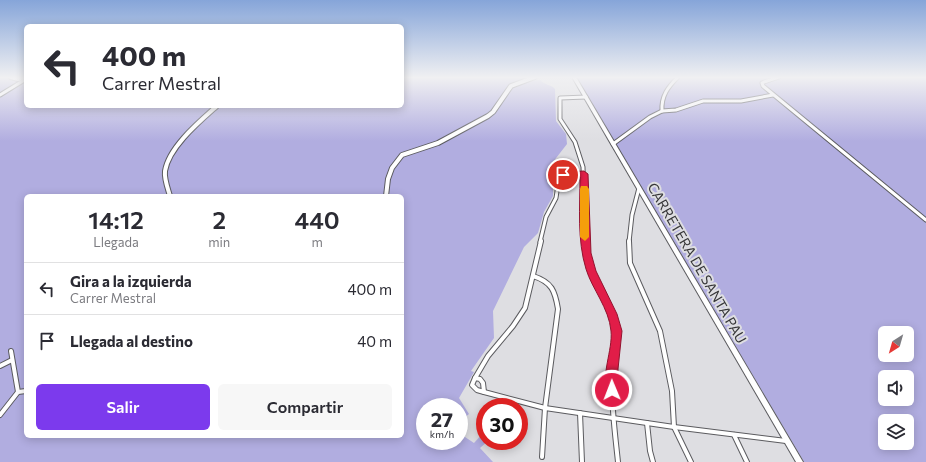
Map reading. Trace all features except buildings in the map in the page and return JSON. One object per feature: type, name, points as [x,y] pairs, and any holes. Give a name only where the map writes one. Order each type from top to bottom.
[{"type":"main road","name":"CARRETERA DE SANTA PAU","points":[[587,99],[800,462]]},
{"type":"street","points":[[386,194],[388,179],[392,168],[402,155],[438,143],[488,116],[493,112],[502,99]]},
{"type":"street","points":[[560,99],[560,119],[576,142],[584,174],[586,253],[591,271],[612,314],[616,331],[612,376],[613,418],[618,462]]},
{"type":"street","points":[[662,111],[663,99]]},
{"type":"street","points":[[613,144],[650,117],[662,111],[676,110],[703,101],[741,101],[754,99]]},
{"type":"street","points":[[777,99],[926,220]]},
{"type":"street","points":[[170,194],[165,173],[168,162],[187,133],[215,108]]},
{"type":"street","points":[[584,174],[563,175],[558,180],[556,196],[546,217],[525,308],[522,314],[488,356],[472,383],[473,388],[544,408],[674,427],[788,441]]},
{"type":"street","points":[[639,188],[634,206],[629,253],[630,263],[660,330],[672,391],[674,427],[691,462]]},
{"type":"street","points":[[532,276],[543,279],[551,286],[555,294],[558,309],[544,408],[542,457]]},
{"type":"street","points":[[10,351],[18,392]]},
{"type":"street","points":[[0,366],[12,360]]},
{"type":"street","points":[[475,378],[480,379],[483,383],[484,392]]},
{"type":"street","points":[[0,415],[18,392],[24,391]]},
{"type":"street","points":[[580,413],[582,462]]},
{"type":"street","points":[[647,423],[652,462]]},
{"type":"street","points":[[734,435],[747,462]]},
{"type":"shaded area","points":[[0,99],[24,99],[24,108],[404,108],[404,99],[555,99],[556,121],[566,134],[567,144],[553,162],[553,196],[544,212],[538,233],[524,247],[493,311],[494,338],[471,371],[474,372],[459,398],[416,398],[416,450],[468,450],[468,439],[474,443],[476,441],[476,450],[482,450],[493,462],[0,462]]},
{"type":"shaded area","points":[[589,99],[926,99],[926,462],[804,462]]},
{"type":"slow traffic","points":[[584,189],[585,237]]},
{"type":"route","points":[[563,175],[584,174],[586,253],[591,271],[603,294],[616,326],[617,337],[612,369],[612,390]]}]
